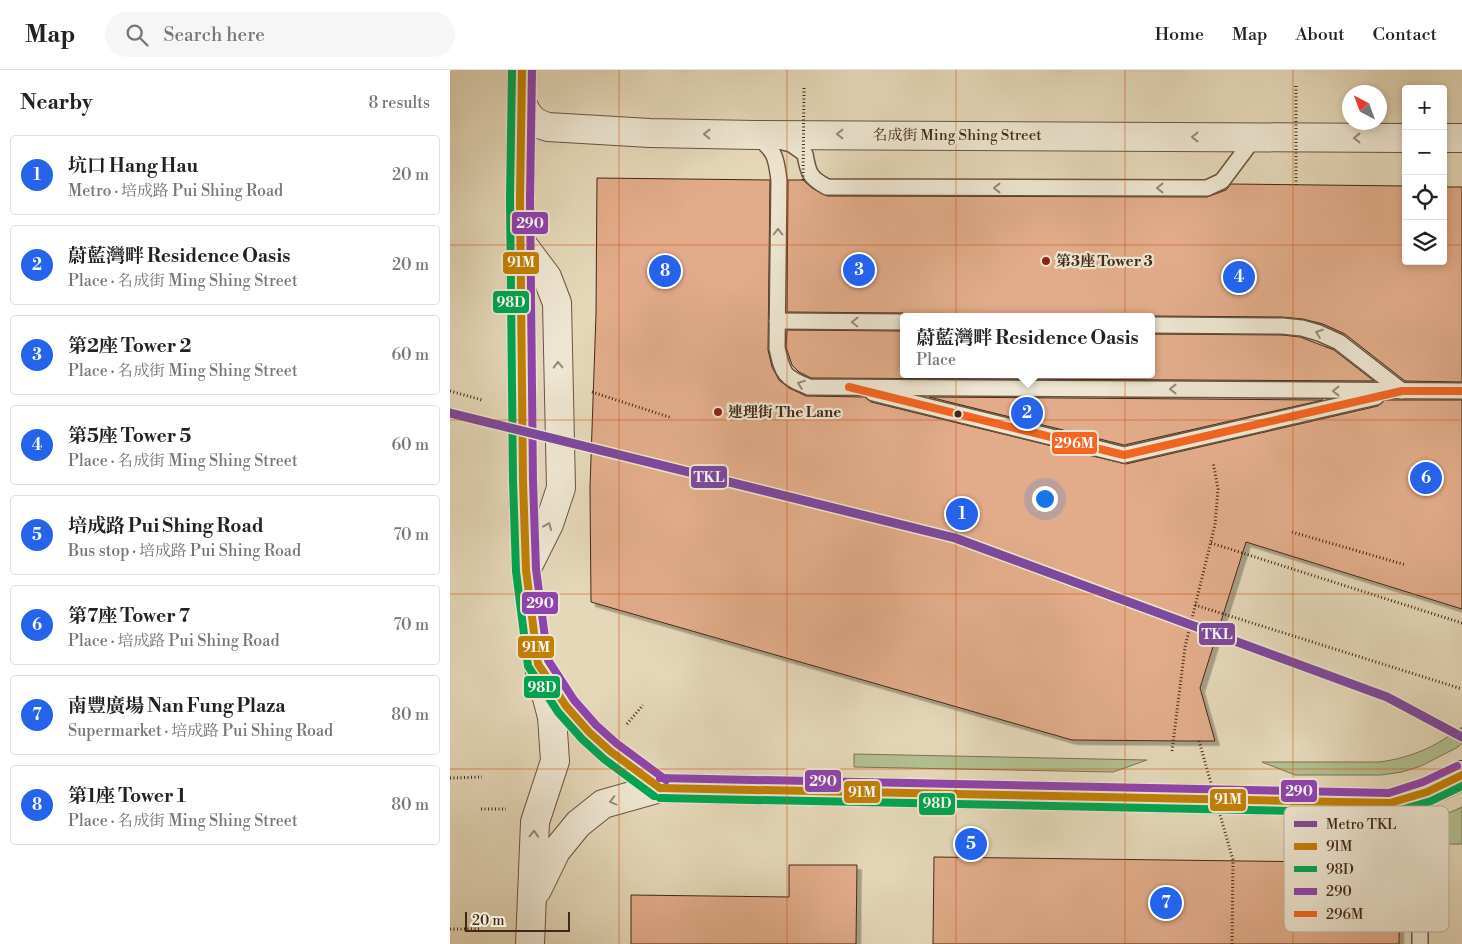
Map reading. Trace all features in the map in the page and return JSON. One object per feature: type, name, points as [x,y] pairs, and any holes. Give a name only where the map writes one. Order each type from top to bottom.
[{"type":"street","points":[[522,70],[520,241],[522,452],[526,570],[538,664],[552,717],[555,761],[535,822],[530,944]]},
{"type":"street","name":"名成街 Ming Shing Street","points":[[522,102],[530,119],[538,124],[650,132],[755,135],[1402,138]]},
{"type":"street","points":[[1447,138],[1462,138]]},
{"type":"street","points":[[520,241],[547,277],[556,303],[561,488],[549,524],[526,570]]},
{"type":"street","points":[[538,664],[566,706],[589,732],[610,751],[660,788]]},
{"type":"street","points":[[532,900],[556,851],[578,824],[603,804],[660,788],[1390,804],[1456,782]]},
{"type":"lane","points":[[755,135],[791,144],[805,154],[807,170],[814,180],[827,187],[836,188],[1207,188],[1222,181],[1255,137]]},
{"type":"lane","points":[[755,135],[771,148],[779,180],[777,348],[782,369],[792,380],[810,387],[1462,392]]},
{"type":"lane","points":[[777,321],[900,322]]},
{"type":"lane","points":[[1155,325],[1282,326],[1310,330],[1339,342],[1402,391]]},
{"type":"lane","points":[[849,387],[1124,455],[1402,391]]},
{"type":"path","points":[[1296,85],[1296,185]]},
{"type":"path","points":[[802,180],[804,88]]},
{"type":"path","points":[[450,391],[482,400]]},
{"type":"path","points":[[590,392],[672,418]]},
{"type":"path","points":[[1172,751],[1185,647],[1215,525],[1218,489],[1212,457]]},
{"type":"path","points":[[1292,532],[1406,564]]},
{"type":"path","points":[[1211,543],[1462,623]]},
{"type":"path","points":[[1195,605],[1462,689]]},
{"type":"path","points":[[625,727],[643,705]]},
{"type":"path","points":[[1200,741],[1233,860],[1232,944]]},
{"type":"path","points":[[450,778],[482,777]]},
{"type":"path","points":[[481,809],[514,808]]},
{"type":"path","points":[[450,929],[481,929]]},
{"type":"green space","points":[[1462,727],[1462,743],[1458,747],[1421,766],[1402,772],[1381,775],[1295,775],[1262,762],[1380,762],[1423,750]]},
{"type":"green space","points":[[854,754],[1147,760],[1113,772],[854,767]]},
{"type":"green space","points":[[1462,807],[1462,844],[1449,844],[1449,813]]},
{"type":"building","points":[[597,178],[770,180],[768,350],[772,367],[779,380],[789,388],[806,396],[865,397],[871,402],[1126,464],[1378,406],[1385,400],[1462,400],[1462,609],[1246,542],[1200,688],[1215,741],[1184,741],[1072,740],[591,602],[590,487],[596,314]]},
{"type":"building","points":[[788,180],[803,180],[812,188],[827,196],[1207,197],[1226,190],[1231,184],[1402,186],[1402,265],[1447,265],[1447,187],[1462,187],[1462,382],[1405,381],[1345,334],[1323,324],[1303,319],[1282,317],[1155,316],[1155,313],[787,312]]},
{"type":"building","points":[[787,330],[900,331],[900,378],[1155,378],[1155,334],[1282,335],[1300,337],[1334,350],[1374,381],[811,378],[799,372],[792,365],[786,347]]},
{"type":"building","points":[[929,397],[1323,400],[1124,445]]},
{"type":"building","points":[[934,857],[1284,862],[1284,932],[1399,932],[1399,944],[933,944]]},
{"type":"building","points":[[789,865],[857,865],[856,944],[631,944],[631,895],[789,897]]},
{"type":"metro line","name":"TKL","points":[[450,413],[955,538],[1387,697],[1462,737]]},
{"type":"transit line","name":"98D","points":[[512,70],[510,199],[513,481],[516,571],[528,666],[558,712],[582,739],[604,759],[654,796]]},
{"type":"transit line","name":"91M","points":[[522,70],[520,199],[523,481],[526,570],[538,664],[566,706],[589,732],[610,751],[660,788]]},
{"type":"transit line","name":"290","points":[[532,70],[530,199],[533,481],[536,569],[548,660],[574,700],[596,725],[616,743],[666,780]]},
{"type":"transit line","name":"296M","points":[[849,387],[1124,455],[1402,391],[1462,391]]},
{"type":"transit line","name":"290","points":[[660,778],[1389,793],[1423,782],[1457,766]]},
{"type":"transit line","name":"91M","points":[[660,788],[1390,803],[1427,792],[1462,775]]},
{"type":"transit line","name":"98D","points":[[1414,806],[1431,801],[1462,786]]},
{"type":"transit line","name":"98D","points":[[660,798],[1284,811]]},
{"type":"place","name":"第3座 Tower 3","points":[[1046,261]]},
{"type":"place","name":"第2座 Tower 2","points":[[859,270]]},
{"type":"place","name":"第1座 Tower 1","points":[[665,271]]},
{"type":"place","name":"第5座 Tower 5","points":[[1239,277]]},
{"type":"place","name":"連理街 The Lane","points":[[718,412]]},
{"type":"place","name":"蔚藍灣畔 Residence Oasis","points":[[1027,413]]},
{"type":"place","name":"第7座 Tower 7","points":[[1426,478]]},
{"type":"place","name":"坑口 Hang Hau","points":[[962,514]]},
{"type":"place","name":"培成路 Pui Shing Road","points":[[971,844]]},
{"type":"place","name":"南豐廣場 Nan Fung Plaza","points":[[1166,903]]}]
